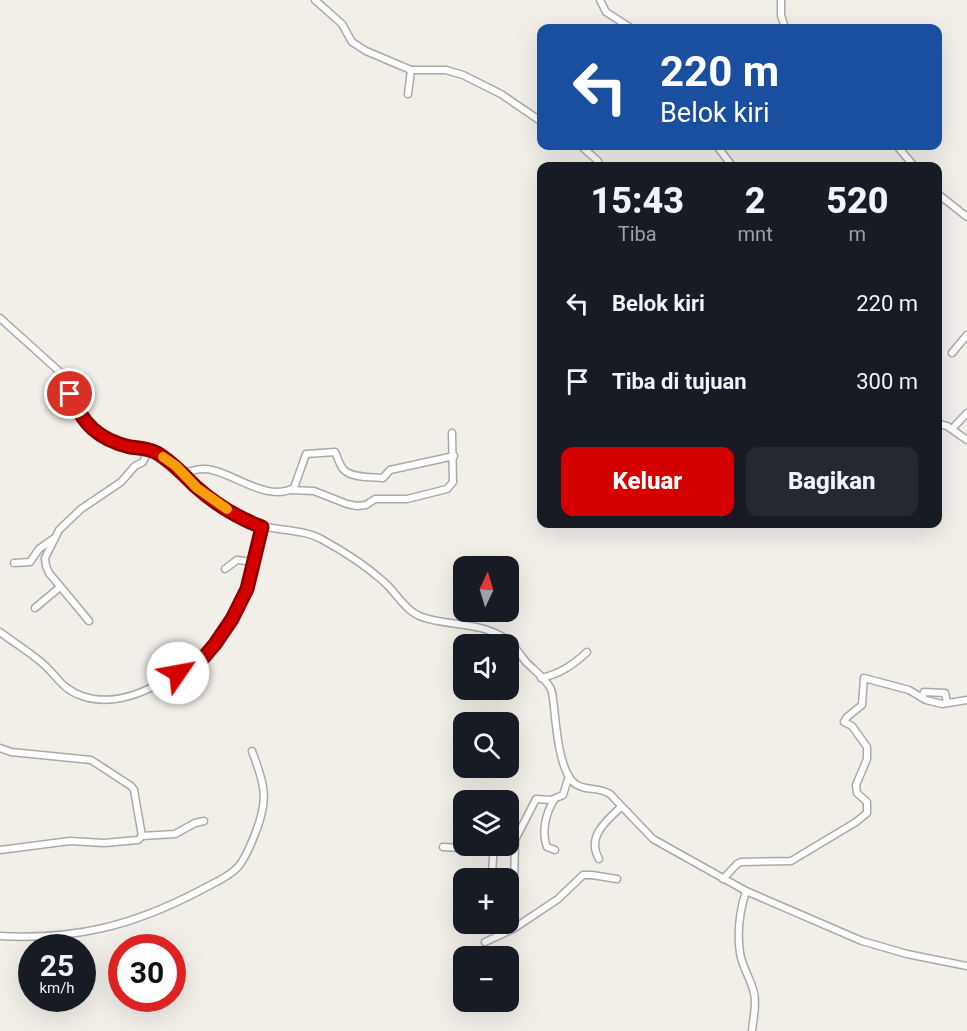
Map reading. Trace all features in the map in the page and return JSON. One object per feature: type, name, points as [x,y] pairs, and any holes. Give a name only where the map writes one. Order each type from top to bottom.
[{"type":"street","points":[[315,0],[342,24],[356,45],[386,61],[411,70],[446,70],[463,75],[501,94],[537,119]]},
{"type":"street","points":[[600,0],[606,12],[625,24]]},
{"type":"street","points":[[781,0],[784,24]]},
{"type":"street","points":[[408,94],[411,70]]},
{"type":"street","points":[[586,150],[598,162]]},
{"type":"street","points":[[900,150],[911,162]]},
{"type":"street","points":[[942,197],[967,217]]},
{"type":"street","points":[[0,318],[60,374],[67,384],[78,412],[92,428],[114,442],[149,449],[157,453],[183,473],[197,488],[246,521],[262,527],[312,535],[321,539],[381,579],[404,604],[422,617],[478,628],[503,636],[552,692],[558,739],[569,776],[579,786],[604,790],[653,839],[746,891],[862,941],[907,954],[967,966]]},
{"type":"street","points":[[952,353],[967,335]]},
{"type":"street","points":[[952,429],[967,413]]},
{"type":"street","points":[[942,424],[967,440]]},
{"type":"street","points":[[183,473],[209,469],[267,490],[314,490],[351,505],[366,505],[375,500],[413,498],[450,487],[453,482],[454,456],[452,433]]},
{"type":"street","points":[[89,621],[60,587],[46,566],[45,558],[61,528],[81,509],[118,484],[135,466],[142,463],[149,449]]},
{"type":"street","points":[[290,490],[294,488],[306,454],[335,452],[346,472],[379,478],[385,477],[390,470],[454,456]]},
{"type":"street","points":[[0,632],[42,663],[68,690],[82,696],[99,700],[147,691],[196,663],[210,650],[232,619],[252,574],[257,541],[262,527]]},
{"type":"street","points":[[14,563],[30,562],[39,549],[54,539]]},
{"type":"street","points":[[225,569],[237,560],[254,562]]},
{"type":"street","points":[[35,608],[60,587]]},
{"type":"street","points":[[541,678],[556,675],[572,666],[587,652]]},
{"type":"street","points":[[723,879],[741,862],[791,861],[867,813],[867,802],[857,793],[856,785],[867,759],[867,747],[852,726],[844,722],[862,705],[864,678],[909,690],[922,698],[942,704],[967,700]]},
{"type":"street","points":[[0,748],[11,752],[93,761],[134,790],[142,836]]},
{"type":"street","points":[[0,936],[55,937],[87,933],[151,913],[229,874],[243,861],[263,815],[264,787],[252,751]]},
{"type":"street","points":[[519,828],[536,799],[554,800],[563,795],[569,776]]},
{"type":"street","points":[[554,800],[548,811],[544,836],[547,847],[555,850]]},
{"type":"street","points":[[599,859],[594,848],[597,833],[621,807]]},
{"type":"street","points":[[0,850],[70,841],[112,843],[138,840],[142,836],[175,834],[195,823],[204,821]]},
{"type":"street","points":[[443,847],[453,848]]},
{"type":"street","points":[[519,924],[564,895],[583,875],[617,879]]},
{"type":"street","points":[[746,891],[741,909],[740,948],[754,993],[752,1031]]},
{"type":"street","points":[[485,942],[501,934]]},
{"type":"slow traffic","points":[[163,457],[176,466],[197,488],[227,509]]},
{"type":"route","points":[[70,394],[78,412],[102,436],[114,442],[149,449],[157,453],[176,466],[197,488],[246,521],[262,527],[257,541],[252,574],[232,619],[204,657],[178,673]]}]
